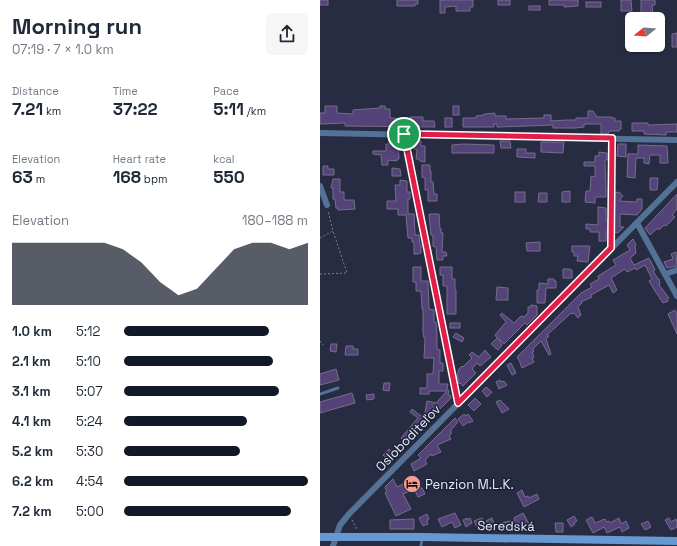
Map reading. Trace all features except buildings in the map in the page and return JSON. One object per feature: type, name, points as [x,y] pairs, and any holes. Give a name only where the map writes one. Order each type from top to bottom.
[{"type":"street","points":[[320,133],[677,140]]},
{"type":"street","points":[[404,134],[458,403]]},
{"type":"street","name":"Osloboditeľov","points":[[333,546],[335,536],[340,525],[349,514],[677,182]]},
{"type":"street","points":[[320,186],[327,205]]},
{"type":"street","points":[[637,223],[677,296]]},
{"type":"street","points":[[665,274],[677,270]]},
{"type":"street","name":"Seredská","points":[[320,541],[335,536]]},
{"type":"street","name":"Seredská","points":[[320,537],[335,536],[422,543],[677,541]]},
{"type":"lane","points":[[611,248],[612,138]]},
{"type":"lane","points":[[320,394],[338,388]]},
{"type":"path","points":[[320,274],[348,273],[333,231],[327,205]]},
{"type":"path","points":[[320,238],[333,231]]},
{"type":"path","points":[[320,341],[323,345]]},
{"type":"place","name":"Penzion M.L.K.","points":[[412,484]]},
{"type":"route","points":[[404,134],[612,138],[611,248],[458,403],[436,295],[404,134]]}]
